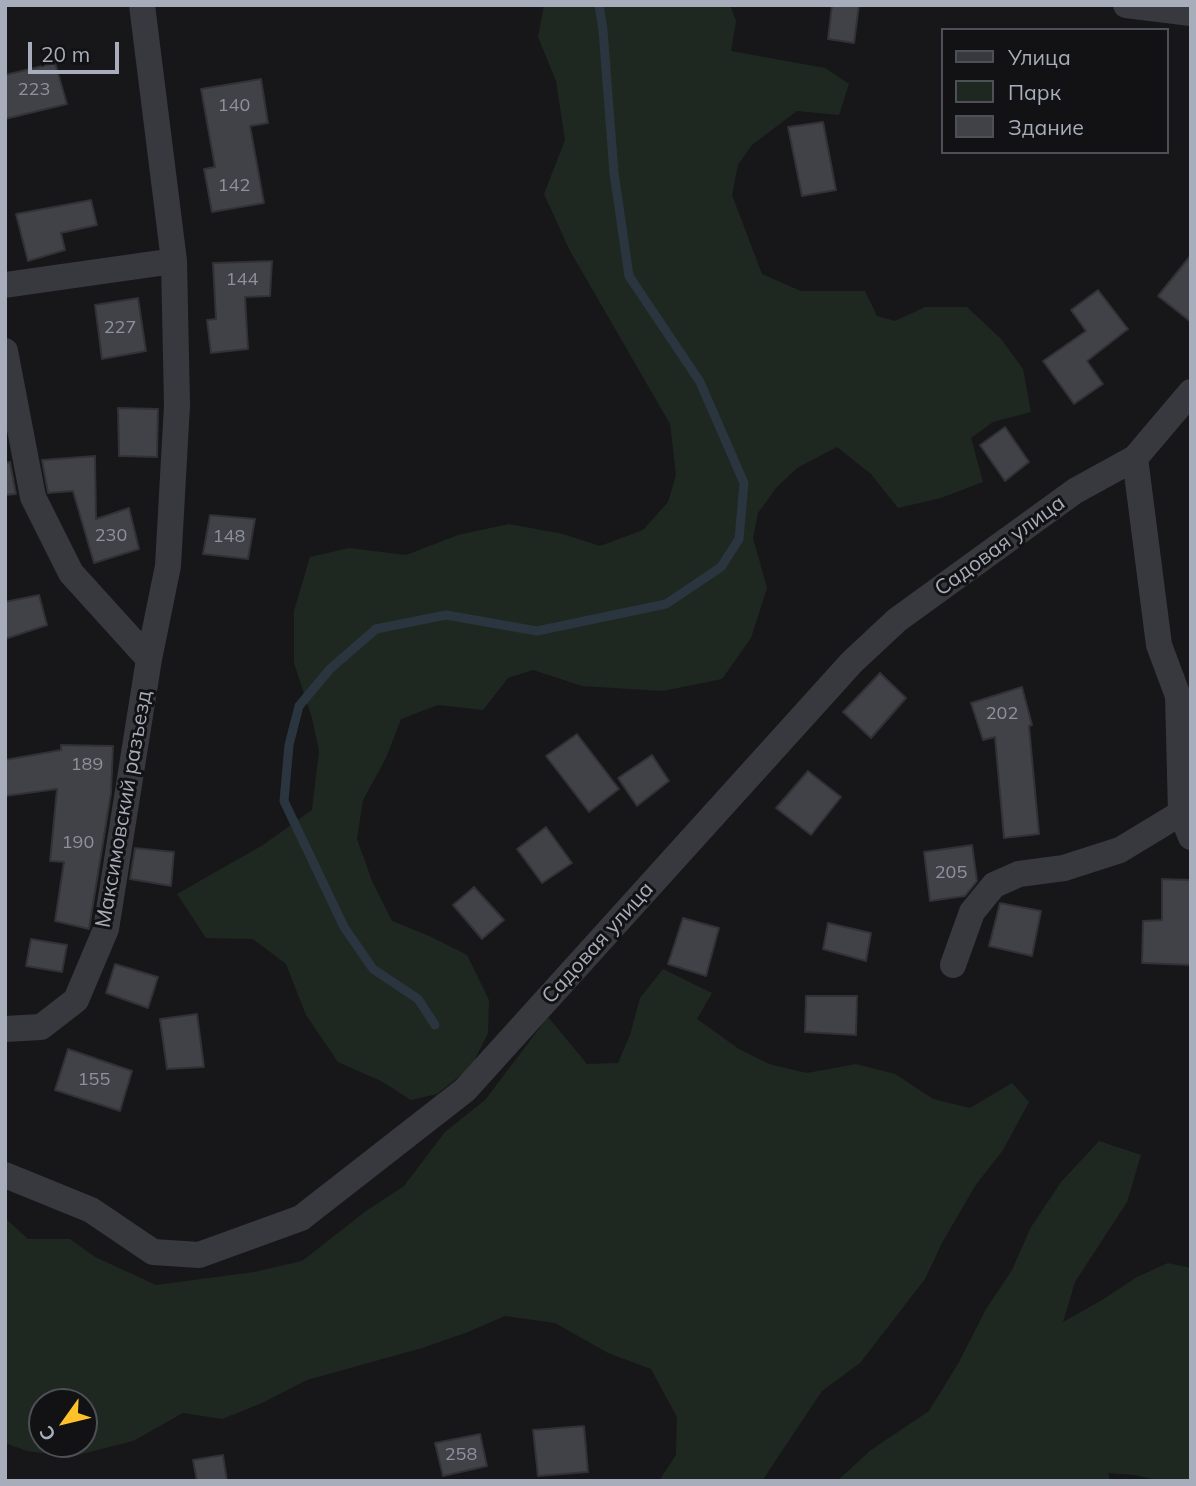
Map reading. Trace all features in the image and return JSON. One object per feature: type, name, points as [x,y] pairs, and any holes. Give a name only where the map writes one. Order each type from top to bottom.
[{"type":"street","name":"Максимовский разъезд","points":[[5,1029],[41,1027],[76,1000],[106,929],[149,659],[168,566],[177,405],[174,261],[142,5]]},
{"type":"street","points":[[1126,5],[1191,13]]},
{"type":"street","points":[[5,285],[174,261]]},
{"type":"street","points":[[5,351],[8,383],[33,497],[71,573],[149,659]]},
{"type":"street","name":"Садовая улица","points":[[5,1175],[91,1210],[153,1252],[200,1255],[301,1218],[465,1090],[852,662],[897,620],[1075,491],[1136,458],[1191,392]]},
{"type":"street","points":[[953,965],[972,912],[994,885],[1020,874],[1065,868],[1186,825],[1185,694],[1159,645],[1136,458]]},
{"type":"green space","points":[[544,5],[730,5],[736,21],[731,51],[825,68],[849,84],[839,115],[797,111],[752,145],[738,165],[732,195],[762,274],[801,291],[865,291],[877,316],[895,321],[925,307],[967,307],[1001,339],[1023,369],[1031,412],[993,422],[971,438],[983,482],[941,498],[898,508],[871,474],[837,447],[797,468],[776,488],[758,513],[753,538],[767,588],[751,638],[722,679],[663,691],[582,686],[533,670],[508,678],[483,710],[438,705],[401,719],[386,758],[363,800],[357,839],[372,881],[392,921],[467,955],[489,1000],[488,1033],[471,1067],[437,1094],[411,1100],[381,1081],[338,1062],[306,1015],[286,964],[253,939],[206,938],[177,894],[263,845],[312,810],[319,751],[312,718],[294,663],[294,611],[310,557],[349,548],[406,555],[458,535],[509,524],[563,534],[600,546],[643,530],[668,502],[676,475],[670,424],[569,249],[544,194],[565,140],[556,81],[538,37]]},
{"type":"green space","points":[[663,969],[712,993],[697,1019],[739,1049],[769,1064],[807,1073],[856,1064],[895,1074],[933,1099],[970,1108],[1012,1083],[1029,1102],[1003,1150],[975,1186],[925,1279],[860,1363],[822,1391],[762,1481],[659,1481],[676,1455],[677,1417],[651,1369],[608,1353],[555,1323],[505,1316],[422,1348],[307,1380],[262,1403],[222,1419],[183,1413],[133,1441],[98,1450],[98,1388],[28,1388],[28,1451],[5,1443],[5,1218],[28,1239],[70,1239],[95,1257],[156,1285],[254,1272],[302,1261],[366,1211],[404,1186],[445,1132],[485,1100],[548,1017],[587,1064],[618,1063],[630,1035],[640,998]]},
{"type":"green space","points":[[1099,1141],[1141,1155],[1127,1202],[1075,1282],[1063,1322],[1137,1277],[1168,1263],[1191,1268],[1191,1481],[1161,1481],[1108,1473],[1110,1481],[837,1481],[871,1450],[929,1411],[959,1362],[986,1309],[1012,1270],[1031,1227],[1061,1182]]},
{"type":"building","points":[[832,5],[859,5],[854,43],[828,39]]},
{"type":"building","points":[[55,63],[67,104],[5,119],[5,75]]},
{"type":"building","points":[[261,79],[268,123],[250,126],[264,203],[212,212],[204,169],[215,167],[201,89]]},
{"type":"building","points":[[823,122],[836,190],[802,196],[788,127]]},
{"type":"building","points":[[91,200],[97,225],[61,233],[65,250],[28,261],[16,214]]},
{"type":"building","points":[[1191,255],[1191,322],[1158,296]]},
{"type":"building","points":[[272,261],[270,296],[245,297],[248,349],[211,353],[207,320],[216,319],[213,263]]},
{"type":"building","points":[[1098,290],[1128,329],[1087,361],[1103,384],[1074,404],[1043,361],[1086,331],[1071,310]]},
{"type":"building","points":[[138,298],[146,351],[102,359],[95,305]]},
{"type":"building","points":[[118,408],[158,409],[157,457],[119,456]]},
{"type":"building","points":[[1005,427],[1029,462],[1005,481],[980,445]]},
{"type":"building","points":[[95,456],[96,519],[129,508],[139,549],[94,563],[73,491],[48,493],[42,460]]},
{"type":"building","points":[[10,462],[16,494],[5,495],[5,463]]},
{"type":"building","points":[[210,515],[255,519],[248,559],[203,554]]},
{"type":"building","points":[[39,595],[47,625],[5,639],[5,602]]},
{"type":"building","points":[[880,673],[906,698],[871,738],[843,712]]},
{"type":"building","points":[[1022,687],[1032,725],[1029,726],[1039,834],[1004,838],[995,737],[983,740],[971,703]]},
{"type":"building","points":[[577,734],[619,789],[589,812],[546,756]]},
{"type":"building","points":[[61,745],[113,746],[111,793],[89,929],[55,921],[64,862],[50,861],[57,789],[5,796],[5,760],[61,750]]},
{"type":"building","points":[[652,755],[669,781],[637,806],[618,778]]},
{"type":"building","points":[[808,771],[841,797],[811,835],[776,808]]},
{"type":"building","points":[[546,827],[572,863],[542,883],[517,849]]},
{"type":"building","points":[[972,845],[977,881],[965,896],[930,901],[924,852]]},
{"type":"building","points":[[135,848],[174,852],[171,886],[130,879]]},
{"type":"building","points":[[1162,879],[1191,880],[1191,965],[1142,963],[1143,921],[1162,920]]},
{"type":"building","points":[[474,887],[504,920],[482,939],[453,905]]},
{"type":"building","points":[[1000,903],[1041,911],[1032,956],[989,946]]},
{"type":"building","points":[[683,918],[719,928],[706,976],[668,964]]},
{"type":"building","points":[[828,923],[871,933],[866,961],[823,949]]},
{"type":"building","points":[[31,939],[67,945],[62,972],[26,966]]},
{"type":"building","points":[[115,964],[158,977],[148,1008],[106,993]]},
{"type":"building","points":[[806,996],[857,996],[856,1035],[805,1032]]},
{"type":"building","points":[[197,1014],[204,1067],[167,1069],[160,1019]]},
{"type":"building","points":[[68,1049],[132,1071],[120,1111],[55,1090]]},
{"type":"building","points":[[584,1426],[588,1472],[538,1476],[533,1430]]},
{"type":"building","points":[[480,1434],[487,1466],[443,1476],[435,1443]]},
{"type":"building","points":[[223,1455],[227,1481],[197,1481],[193,1460]]},
{"type":"waterway","points":[[435,1025],[418,999],[373,969],[344,927],[284,801],[289,745],[299,706],[330,669],[376,629],[446,615],[537,631],[666,604],[721,567],[739,539],[744,483],[700,382],[629,276],[614,173],[599,5]]}]
